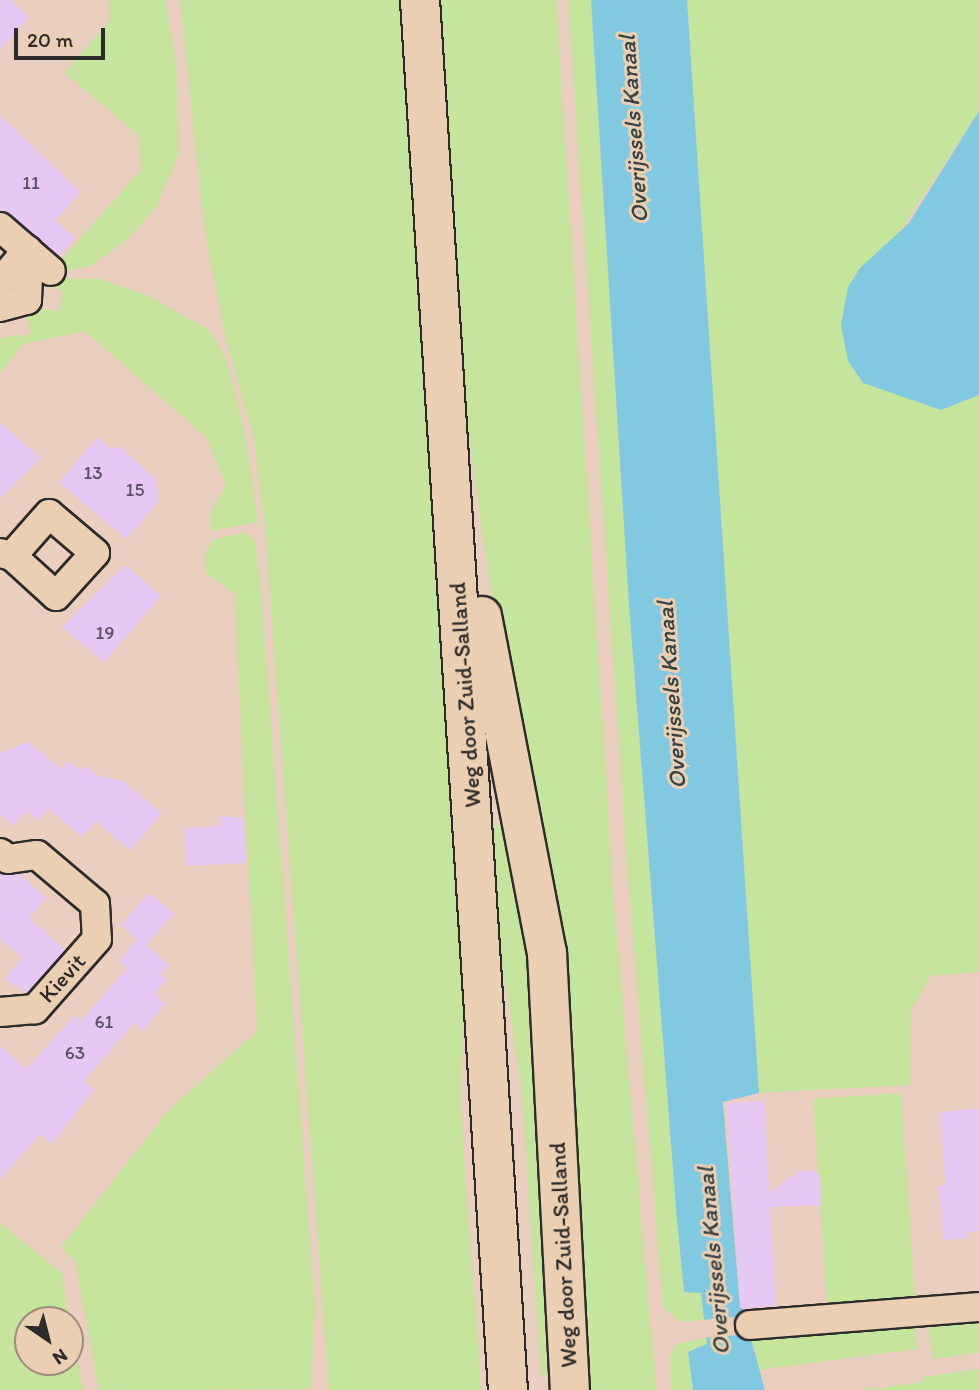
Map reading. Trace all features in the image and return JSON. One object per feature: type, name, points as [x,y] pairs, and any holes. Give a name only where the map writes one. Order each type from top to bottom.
[{"type":"main road","name":"Weg door Zuid-Salland","points":[[420,0],[508,1390]]},
{"type":"main road","name":"Weg door Zuid-Salland","points":[[446,414],[547,953],[570,1390]]},
{"type":"street","points":[[0,227],[51,271]]},
{"type":"street","points":[[0,283],[28,251]]},
{"type":"street","points":[[0,307],[27,300],[28,251]]},
{"type":"street","name":"Kievit","points":[[0,853],[8,859],[37,855],[95,904],[97,939],[35,1009],[0,1012]]},
{"type":"street","points":[[750,1325],[979,1307]]},
{"type":"green space","points":[[109,0],[165,0],[177,70],[179,153],[156,208],[129,238],[90,267],[62,271],[55,267],[141,170],[138,135],[65,73],[110,20]]},
{"type":"green space","points":[[180,0],[403,0],[465,969],[460,1099],[481,1390],[329,1390],[265,526],[254,438],[225,336],[204,227]]},
{"type":"green space","points":[[439,0],[556,0],[614,904],[656,1390],[590,1390],[562,943],[494,614],[466,417]]},
{"type":"green space","points":[[568,0],[591,0],[629,605],[677,1220],[684,1291],[701,1293],[705,1319],[694,1321],[679,1321],[663,1307],[627,863]]},
{"type":"green space","points":[[687,0],[979,0],[979,111],[897,235],[941,410],[979,395],[979,972],[930,976],[911,1011],[910,1085],[759,1093]]},
{"type":"green space","points":[[57,278],[101,279],[149,296],[209,330],[227,361],[246,439],[258,522],[211,531],[211,512],[226,486],[208,439],[85,331],[24,344],[0,373],[0,338],[31,334],[25,313],[37,308],[60,311],[62,290],[55,289]]},
{"type":"green space","points":[[246,532],[255,541],[260,578],[315,1308],[311,1389],[99,1390],[75,1261],[61,1247],[168,1111],[257,1031],[234,593],[205,573],[205,553],[213,540]]},
{"type":"green space","points":[[511,823],[530,948],[558,1374],[541,1375],[521,1084],[502,963],[491,826]]},
{"type":"green space","points":[[901,1093],[915,1297],[827,1304],[813,1099]]},
{"type":"green space","points":[[0,1223],[61,1272],[67,1306],[14,1306],[14,1376],[80,1376],[83,1390],[0,1390]]},
{"type":"green space","points":[[979,1319],[979,1353],[933,1359],[928,1323]]},
{"type":"green space","points":[[914,1324],[918,1349],[759,1370],[755,1348],[747,1339],[747,1335]]},
{"type":"green space","points":[[707,1338],[707,1345],[688,1352],[693,1390],[671,1390],[670,1357],[676,1344]]},
{"type":"green space","points":[[979,1369],[979,1390],[861,1390],[922,1382],[923,1377]]},
{"type":"water","name":"Overijssels Kanaal","points":[[591,0],[687,0],[759,1093],[723,1102],[739,1295],[765,1390],[693,1390],[688,1352],[707,1344],[701,1293],[684,1292],[677,1220],[629,605]]},
{"type":"water","points":[[979,111],[979,395],[941,410],[863,383],[848,361],[841,325],[848,287],[860,268],[909,223]]},
{"type":"pier","points":[[747,1316],[751,1334],[703,1338],[702,1320]]},
{"type":"building","points":[[0,0],[10,0],[29,17],[0,50]]},
{"type":"building","points":[[0,115],[80,192],[55,221],[75,238],[59,256],[0,209]]},
{"type":"building","points":[[0,423],[41,458],[0,498]]},
{"type":"building","points":[[98,437],[110,448],[119,447],[155,478],[158,502],[126,539],[59,482]]},
{"type":"building","points":[[125,565],[161,596],[104,662],[62,627]]},
{"type":"building","points":[[28,742],[61,769],[68,761],[81,771],[85,766],[96,775],[122,781],[162,813],[130,850],[96,821],[82,837],[48,808],[38,821],[27,811],[13,826],[0,815],[0,753]]},
{"type":"building","points":[[220,816],[243,818],[246,863],[187,866],[185,828],[221,826]]},
{"type":"building","points":[[0,873],[19,874],[46,898],[29,918],[65,950],[27,993],[4,979],[23,958],[0,939]]},
{"type":"building","points":[[149,893],[174,914],[146,945],[169,965],[161,974],[167,979],[154,994],[165,1004],[143,1031],[134,1023],[84,1081],[94,1090],[52,1144],[41,1134],[0,1179],[0,1046],[27,1069],[75,1015],[81,1021],[127,968],[119,961],[137,939],[121,925]]},
{"type":"building","points":[[764,1101],[769,1192],[801,1170],[812,1170],[820,1175],[821,1205],[770,1207],[776,1306],[740,1308],[727,1103]]},
{"type":"building","points":[[979,1109],[979,1231],[968,1232],[969,1238],[943,1240],[939,1186],[946,1185],[939,1112]]}]
